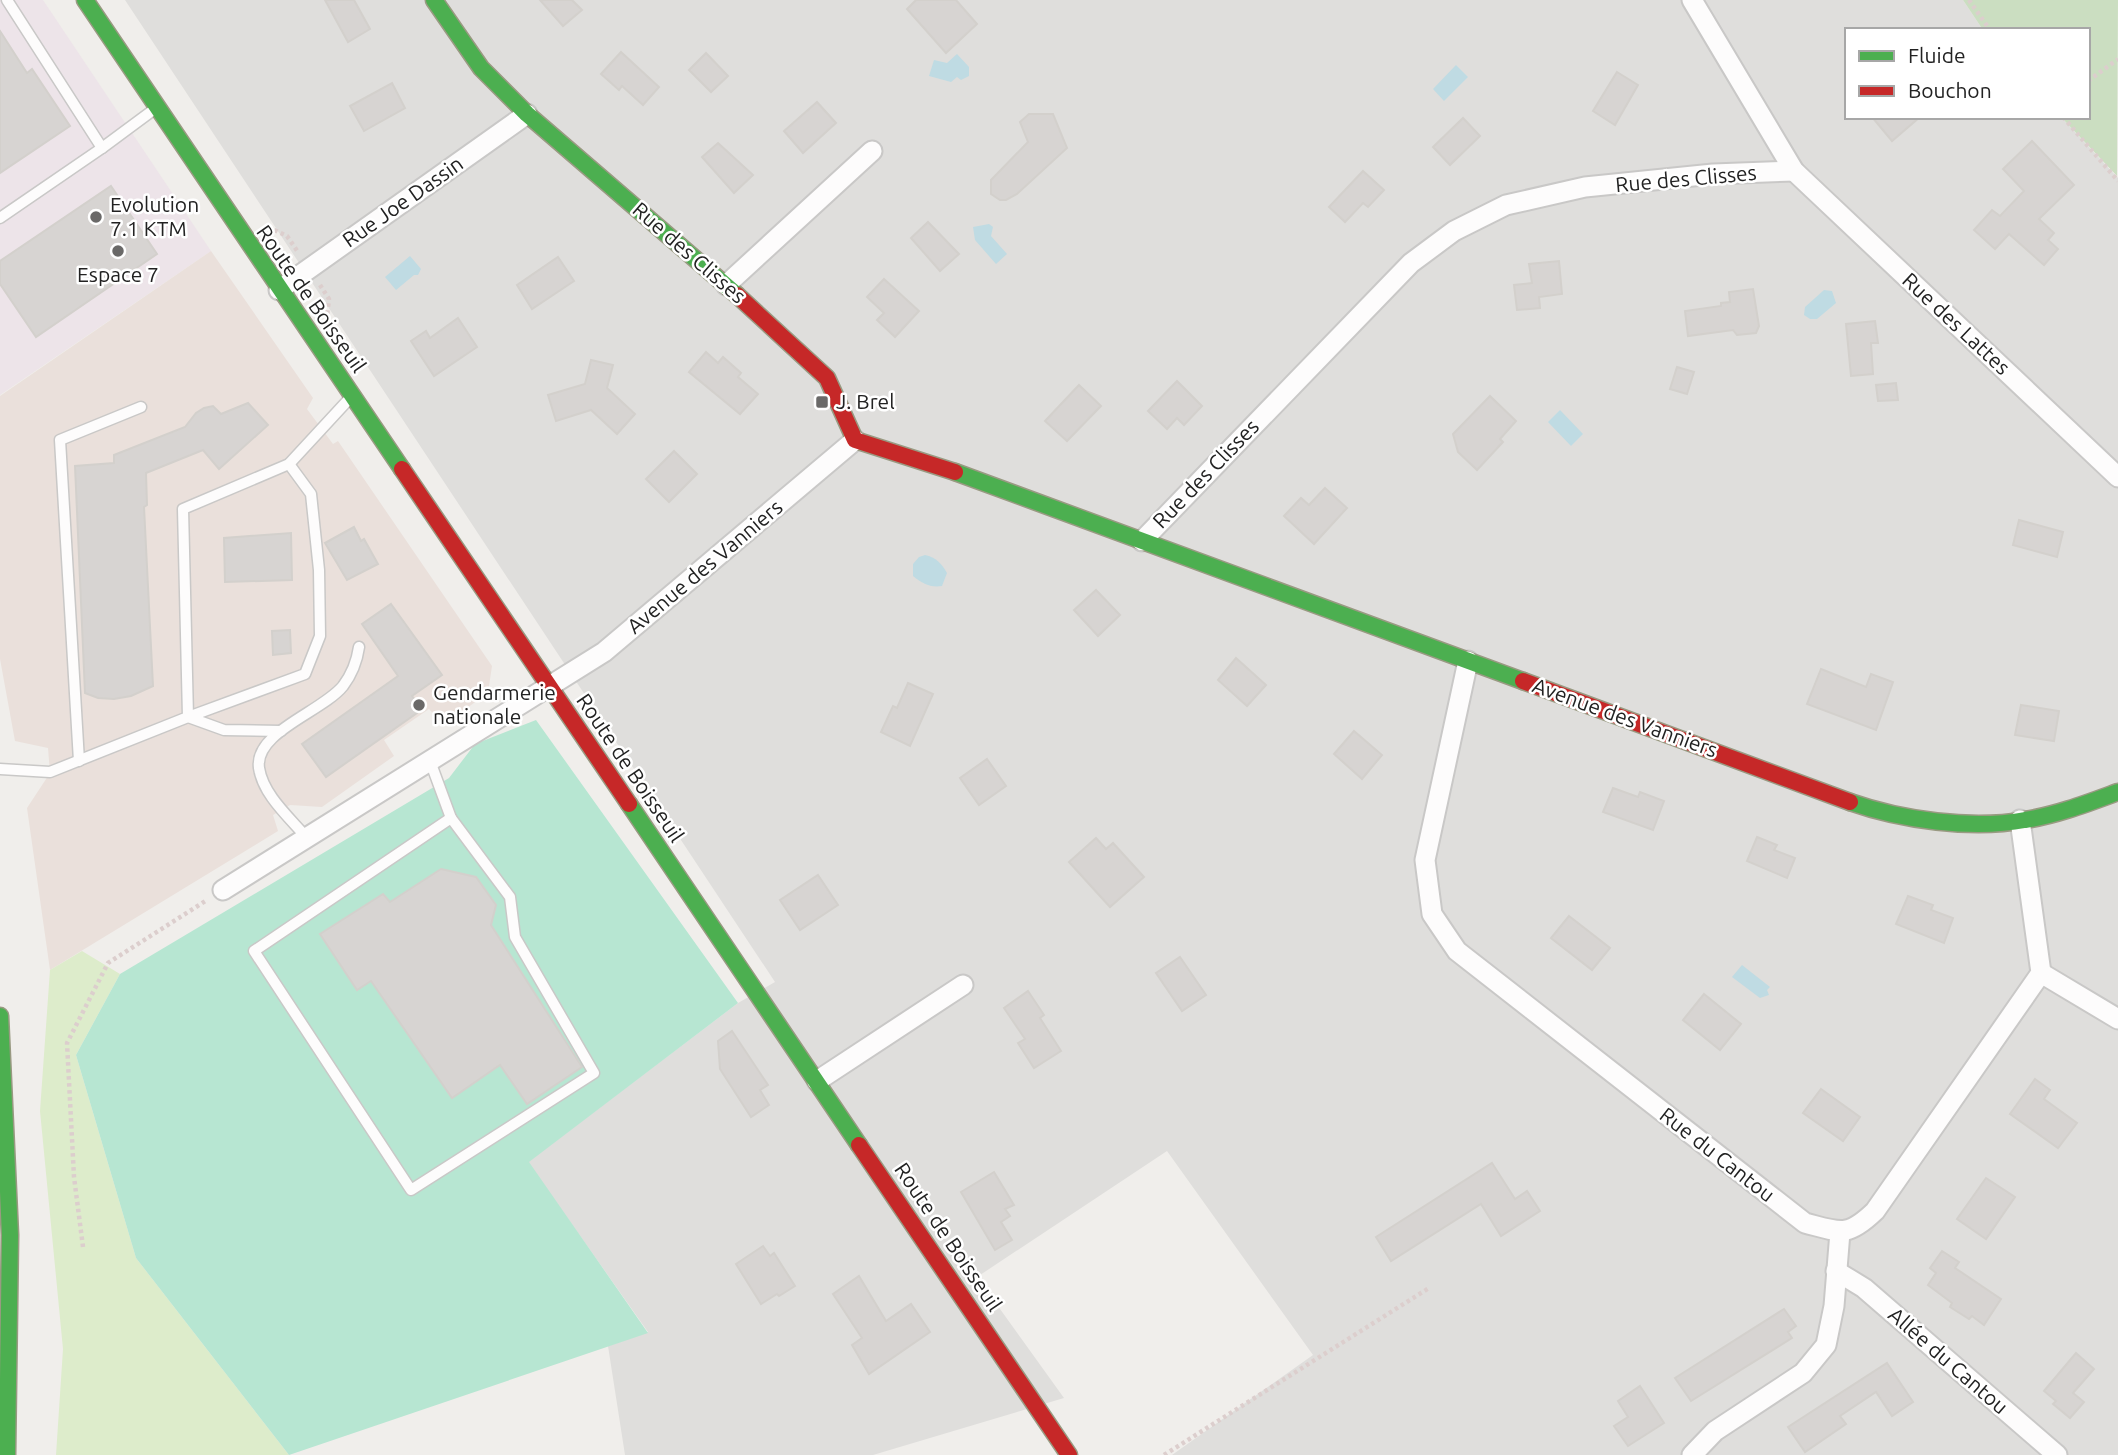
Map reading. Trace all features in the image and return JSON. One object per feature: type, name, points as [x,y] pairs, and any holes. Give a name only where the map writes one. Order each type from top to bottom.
[{"type":"main road","name":"Route de Boisseuil","points":[[85,0],[1069,1455]]},
{"type":"main road","name":"Rue des Clisses","points":[[435,0],[481,68],[527,114],[726,285],[827,378],[855,440],[949,470],[1142,541]]},
{"type":"main road","name":"Avenue des Vanniers","points":[[1142,541],[1873,810],[1935,820],[1992,824],[2057,814],[2118,792]]},
{"type":"main road","points":[[0,1016],[8,1130],[12,1256],[7,1455]]},
{"type":"street","name":"Rue des Lattes","points":[[1692,0],[1794,171],[2118,477]]},
{"type":"street","name":"Rue Joe Dassin","points":[[279,290],[527,114]]},
{"type":"street","points":[[726,285],[872,151]]},
{"type":"street","name":"Rue des Clisses","points":[[1142,541],[1411,263],[1454,231],[1506,205],[1585,187],[1713,174],[1794,171]]},
{"type":"street","name":"Avenue des Vanniers","points":[[223,890],[604,652],[855,440]]},
{"type":"street","name":"Rue du Cantou","points":[[1468,661],[1425,860],[1432,914],[1457,951],[1805,1223],[1840,1232]]},
{"type":"street","points":[[1692,1455],[1715,1431],[1804,1373],[1826,1345],[1834,1307],[1840,1232],[1860,1225],[1875,1211],[2040,973],[2020,820]]},
{"type":"street","points":[[2040,973],[2118,1018]]},
{"type":"street","points":[[817,1081],[963,985]]},
{"type":"street","name":"Allée du Cantou","points":[[1836,1271],[1864,1288],[2057,1455]]},
{"type":"lane","points":[[7,0],[102,148]]},
{"type":"lane","points":[[0,218],[156,108]]},
{"type":"lane","points":[[188,717],[183,509],[289,464],[352,396]]},
{"type":"lane","points":[[79,761],[60,440],[141,407]]},
{"type":"lane","points":[[0,769],[50,772],[305,674],[320,636],[318,570],[311,494],[289,464]]},
{"type":"lane","points":[[307,838],[282,810],[268,789],[259,769],[259,754],[267,741],[325,702],[343,686],[357,662],[359,647]]},
{"type":"lane","points":[[188,717],[223,730],[281,731]]},
{"type":"lane","points":[[430,761],[452,818],[510,897],[515,937],[594,1073],[411,1190],[254,951],[452,818]]},
{"type":"path","points":[[1969,0],[1989,28]]},
{"type":"path","points":[[2090,80],[2118,59]]},
{"type":"path","points":[[2065,119],[2118,181]]},
{"type":"path","points":[[83,1247],[74,1177],[67,1043],[108,963],[223,890]]},
{"type":"path","points":[[1164,1455],[1429,1288]]},
{"type":"shaded area","points":[[0,0],[43,0],[211,251],[0,395]]},
{"type":"shaded area","points":[[125,0],[1963,0],[1982,28],[1845,28],[1845,119],[2063,119],[2118,178],[2118,1455],[1172,1455],[1313,1355],[1167,1151],[977,1277],[1064,1398],[873,1455],[625,1455],[608,1346],[648,1332],[528,1162],[738,1003],[775,982]]},
{"type":"shaded area","points":[[211,251],[313,398],[307,409],[333,444],[338,441],[492,666],[488,693],[443,725],[429,709],[384,740],[394,756],[322,807],[290,805],[273,815],[278,831],[50,970],[27,808],[50,773],[48,748],[15,741],[0,659],[0,396]]},
{"type":"green space","points":[[1963,0],[2118,0],[2117,176],[2063,119],[2090,119],[2090,28],[1982,28]]},
{"type":"green space","points":[[536,720],[738,1003],[529,1162],[648,1333],[289,1455],[136,1258],[76,1055],[120,974],[449,778],[475,744]]},
{"type":"green space","points":[[82,951],[120,974],[76,1055],[136,1258],[289,1455],[56,1455],[63,1349],[40,1111],[50,970]]},
{"type":"water","points":[[957,54],[969,67],[969,76],[961,80],[957,77],[951,82],[929,76],[934,60],[947,63]]},
{"type":"water","points":[[1456,65],[1468,77],[1444,101],[1433,89]]},
{"type":"water","points":[[989,224],[993,227],[991,236],[1007,254],[996,264],[975,240],[973,227]]},
{"type":"water","points":[[410,256],[421,269],[418,275],[414,275],[396,290],[385,277]]},
{"type":"water","points":[[1824,290],[1832,291],[1836,303],[1817,319],[1810,319],[1804,315],[1805,307]]},
{"type":"water","points":[[1560,410],[1583,434],[1571,446],[1548,422]]},
{"type":"water","points":[[925,555],[938,561],[947,573],[942,586],[926,584],[913,576],[913,564]]},
{"type":"water","points":[[1742,965],[1770,987],[1767,990],[1769,995],[1760,998],[1732,977]]},
{"type":"building","points":[[325,0],[354,0],[370,29],[348,42]]},
{"type":"building","points":[[540,0],[572,0],[582,10],[563,26]]},
{"type":"building","points":[[916,0],[956,0],[977,24],[946,53],[907,9]]},
{"type":"building","points":[[0,31],[27,73],[32,69],[70,126],[0,173]]},
{"type":"building","points":[[621,52],[659,87],[643,105],[622,86],[619,90],[601,74]]},
{"type":"building","points":[[706,53],[728,76],[711,92],[689,70]]},
{"type":"building","points":[[1617,72],[1638,85],[1615,125],[1593,111]]},
{"type":"building","points":[[392,83],[405,108],[364,131],[350,106]]},
{"type":"building","points":[[817,102],[836,123],[803,153],[784,131]]},
{"type":"building","points":[[1029,114],[1053,114],[1067,148],[1017,194],[1000,200],[991,194],[991,180],[1028,142],[1020,122]]},
{"type":"building","points":[[1463,118],[1480,136],[1450,165],[1433,147]]},
{"type":"building","points":[[1874,119],[1918,119],[1892,141]]},
{"type":"building","points":[[2032,141],[2074,185],[2039,219],[2054,233],[2048,240],[2058,249],[2044,265],[2009,234],[1995,249],[1974,230],[1992,210],[2000,216],[2024,191],[2003,169]]},
{"type":"building","points":[[718,143],[753,175],[734,193],[702,157]]},
{"type":"building","points":[[1363,171],[1384,190],[1368,207],[1363,203],[1345,222],[1329,207]]},
{"type":"building","points":[[111,186],[157,254],[36,337],[0,284],[0,261]]},
{"type":"building","points":[[928,222],[959,254],[940,271],[911,238]]},
{"type":"building","points":[[558,257],[574,281],[532,309],[517,285]]},
{"type":"building","points":[[1559,261],[1562,294],[1539,297],[1540,308],[1517,310],[1514,285],[1532,283],[1529,264]]},
{"type":"building","points":[[884,279],[919,311],[895,337],[877,320],[884,313],[867,297]]},
{"type":"building","points":[[1753,289],[1759,326],[1756,333],[1737,335],[1733,330],[1688,336],[1685,311],[1721,306],[1721,303],[1730,302],[1729,292]]},
{"type":"building","points":[[458,318],[477,347],[434,376],[411,341],[426,331],[430,338]]},
{"type":"building","points":[[1875,321],[1878,343],[1871,343],[1873,374],[1851,376],[1846,324]]},
{"type":"building","points":[[706,352],[718,363],[723,357],[741,373],[738,377],[758,394],[740,414],[689,372]]},
{"type":"building","points":[[591,360],[613,365],[607,388],[635,414],[617,434],[591,410],[556,421],[548,395],[585,384]]},
{"type":"building","points":[[1677,367],[1694,372],[1687,394],[1670,389]]},
{"type":"building","points":[[1177,381],[1202,406],[1184,425],[1177,418],[1167,429],[1148,411]]},
{"type":"building","points":[[1896,383],[1898,400],[1878,401],[1876,385]]},
{"type":"building","points":[[1079,385],[1101,406],[1067,441],[1045,421]]},
{"type":"building","points":[[1490,396],[1516,421],[1500,439],[1503,442],[1477,470],[1458,452],[1453,434]]},
{"type":"building","points":[[248,403],[268,425],[219,469],[203,450],[146,473],[147,505],[144,507],[153,686],[131,696],[114,699],[98,698],[85,693],[75,466],[114,463],[114,455],[185,427],[196,413],[204,408],[213,406],[221,414]]},
{"type":"building","points":[[674,451],[697,474],[669,502],[646,479]]},
{"type":"building","points":[[1325,488],[1347,508],[1314,544],[1284,516],[1301,498],[1309,505]]},
{"type":"building","points":[[2019,520],[2063,532],[2057,557],[2013,545]]},
{"type":"building","points":[[354,527],[378,564],[347,580],[325,543]]},
{"type":"building","points":[[291,533],[292,580],[225,582],[224,538]]},
{"type":"building","points":[[1096,590],[1120,615],[1098,636],[1074,610]]},
{"type":"building","points":[[391,604],[442,675],[412,696],[415,700],[411,704],[417,713],[326,777],[302,744],[398,676],[362,624]]},
{"type":"building","points":[[290,630],[291,653],[273,655],[272,631]]},
{"type":"building","points":[[1236,658],[1266,685],[1247,706],[1218,680]]},
{"type":"building","points":[[1821,669],[1866,687],[1871,674],[1893,682],[1876,730],[1807,704]]},
{"type":"building","points":[[908,683],[933,694],[910,746],[881,732],[893,706],[897,708]]},
{"type":"building","points":[[2021,705],[2059,711],[2054,741],[2015,735]]},
{"type":"building","points":[[1354,731],[1382,755],[1362,779],[1334,754]]},
{"type":"building","points":[[987,759],[1006,786],[979,805],[960,778]]},
{"type":"building","points":[[1613,788],[1638,797],[1640,792],[1664,801],[1653,830],[1603,812]]},
{"type":"building","points":[[1757,837],[1777,845],[1774,850],[1795,858],[1787,878],[1747,861]]},
{"type":"building","points":[[1096,838],[1106,849],[1113,843],[1144,877],[1110,907],[1069,862]]},
{"type":"building","points":[[441,869],[476,877],[496,905],[491,925],[582,1067],[527,1104],[500,1065],[452,1098],[371,981],[357,990],[320,934],[383,894],[390,902]]},
{"type":"building","points":[[818,875],[838,905],[800,930],[780,900]]},
{"type":"building","points":[[1908,896],[1933,905],[1931,910],[1953,918],[1944,943],[1896,924]]},
{"type":"building","points":[[1569,916],[1610,948],[1592,970],[1551,938]]},
{"type":"building","points":[[1180,957],[1206,995],[1182,1011],[1156,973]]},
{"type":"building","points":[[1028,991],[1044,1015],[1040,1018],[1061,1051],[1034,1068],[1018,1043],[1025,1039],[1004,1008]]},
{"type":"building","points":[[1704,994],[1741,1024],[1720,1050],[1683,1020]]},
{"type":"building","points":[[732,1031],[768,1085],[760,1090],[769,1105],[751,1117],[720,1069],[718,1041]]},
{"type":"building","points":[[2035,1079],[2050,1090],[2044,1099],[2077,1123],[2058,1148],[2010,1114]]},
{"type":"building","points":[[1821,1089],[1860,1117],[1843,1141],[1803,1113]]},
{"type":"building","points":[[1492,1163],[1515,1199],[1527,1191],[1540,1211],[1501,1236],[1481,1204],[1391,1261],[1376,1237]]},
{"type":"building","points":[[994,1172],[1014,1205],[1005,1209],[1010,1216],[1001,1222],[1012,1240],[995,1250],[961,1192]]},
{"type":"building","points":[[1986,1178],[2015,1197],[1986,1239],[1957,1219]]},
{"type":"building","points":[[763,1246],[770,1256],[774,1253],[795,1286],[761,1304],[736,1264]]},
{"type":"building","points":[[1942,1251],[1959,1262],[1955,1268],[2001,1299],[1984,1325],[1972,1316],[1969,1319],[1950,1307],[1952,1303],[1928,1285],[1936,1273],[1930,1268]]},
{"type":"building","points":[[859,1276],[886,1321],[911,1304],[930,1332],[869,1374],[852,1345],[862,1338],[833,1294]]},
{"type":"building","points":[[1784,1309],[1796,1326],[1788,1332],[1792,1338],[1691,1401],[1675,1378]]},
{"type":"building","points":[[2076,1353],[2094,1369],[2073,1393],[2084,1402],[2070,1418],[2053,1404],[2056,1401],[2044,1391]]},
{"type":"building","points":[[1887,1363],[1913,1402],[1892,1416],[1876,1392],[1840,1416],[1846,1424],[1805,1452],[1788,1427]]},
{"type":"building","points":[[1640,1386],[1664,1423],[1628,1446],[1614,1426],[1628,1417],[1618,1401]]},
{"type":"traffic: fast","points":[[85,0],[402,469]]},
{"type":"traffic: fast","points":[[434,0],[481,68],[527,114],[737,295]]},
{"type":"traffic: fast","points":[[955,472],[1523,681]]},
{"type":"traffic: fast","points":[[1850,802],[1891,814],[1937,822],[1982,824],[2049,815],[2118,792]]},
{"type":"traffic: fast","points":[[629,804],[859,1145]]},
{"type":"traffic: fast","points":[[0,1016],[10,1235],[7,1455]]},
{"type":"traffic: jam","points":[[737,295],[827,378],[855,440],[955,472]]},
{"type":"traffic: jam","points":[[402,469],[629,804]]},
{"type":"traffic: jam","points":[[1523,681],[1850,802]]},
{"type":"traffic: jam","points":[[859,1145],[1069,1455]]},
{"type":"place","name":"Evolution 7.1 KTM","points":[[96,217]]},
{"type":"place","name":"Espace 7","points":[[118,251]]},
{"type":"place","name":"J. Brel","points":[[822,402]]},
{"type":"place","name":"Gendarmerie nationale","points":[[419,705]]}]
